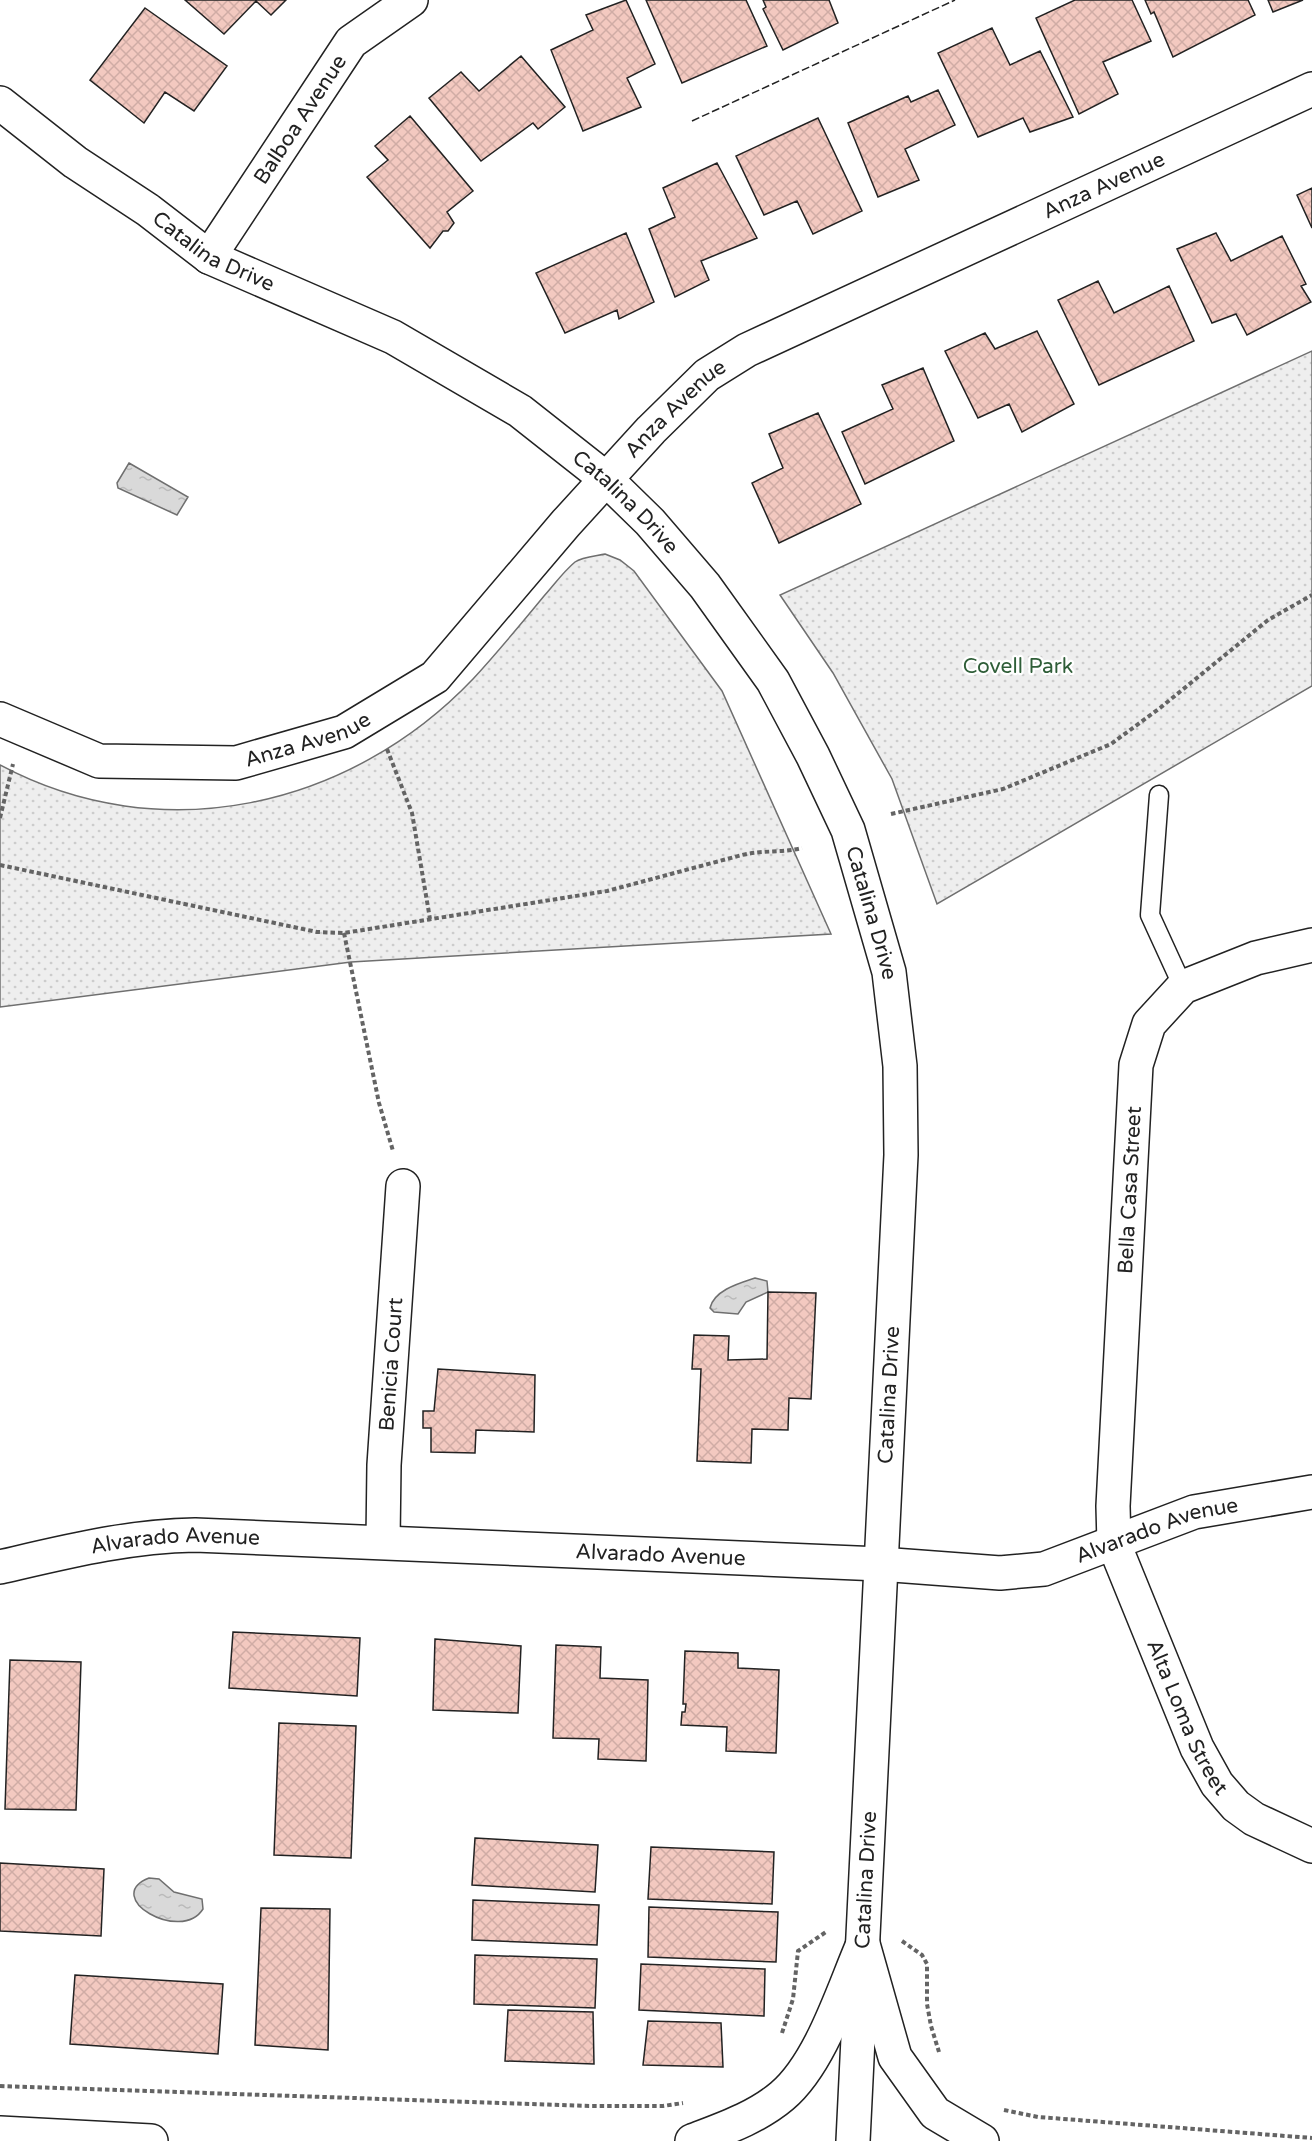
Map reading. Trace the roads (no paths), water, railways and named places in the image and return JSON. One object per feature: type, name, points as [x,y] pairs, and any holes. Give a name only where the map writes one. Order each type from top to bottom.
[{"type":"street","name":"Balboa Avenue","points":[[209,257],[351,42],[411,0]]},
{"type":"street","name":"Anza Avenue","points":[[10,724],[99,761],[236,764],[345,732],[435,677],[605,478],[707,375],[747,350],[1312,89]]},
{"type":"street","name":"Catalina Drive","points":[[0,103],[75,162],[148,210],[209,257],[393,337],[434,359],[520,411],[605,478],[650,522],[705,586],[773,681],[813,756],[848,830],[889,972],[900,1065],[901,1155],[854,2141]]},
{"type":"street","name":"Bella Casa Street","points":[[1114,1544],[1113,1506],[1136,1065],[1149,1024],[1183,987],[1256,958],[1312,945]]},
{"type":"street","name":"Benicia Court","points":[[382,1541],[384,1465],[403,1186]]},
{"type":"street","name":"Alvarado Avenue","points":[[0,1567],[146,1536],[234,1536],[880,1564],[1018,1573],[1044,1569],[1194,1512],[1312,1492]]},
{"type":"street","name":"Alta Loma Street","points":[[1114,1544],[1197,1748],[1217,1784],[1236,1806],[1254,1819],[1312,1846]]},
{"type":"street","points":[[692,2141],[738,2123],[790,2089],[816,2051],[863,1944]]},
{"type":"street","points":[[863,1944],[895,2057],[935,2113],[982,2141]]},
{"type":"street","points":[[0,2133],[152,2141]]},
{"type":"lane","points":[[1159,795],[1150,915],[1183,987]]},
{"type":"water","points":[[129,463],[188,497],[177,515],[118,488],[117,483]]},
{"type":"water","points":[[755,1278],[767,1281],[768,1292],[746,1302],[738,1314],[714,1312],[710,1308],[712,1302],[722,1292]]},
{"type":"water","points":[[149,1878],[159,1879],[174,1892],[202,1899],[203,1909],[192,1918],[179,1922],[164,1920],[150,1914],[139,1905],[134,1896],[137,1886]]},
{"type":"park label","name":"Covell Park","points":[[1018,666]]}]
